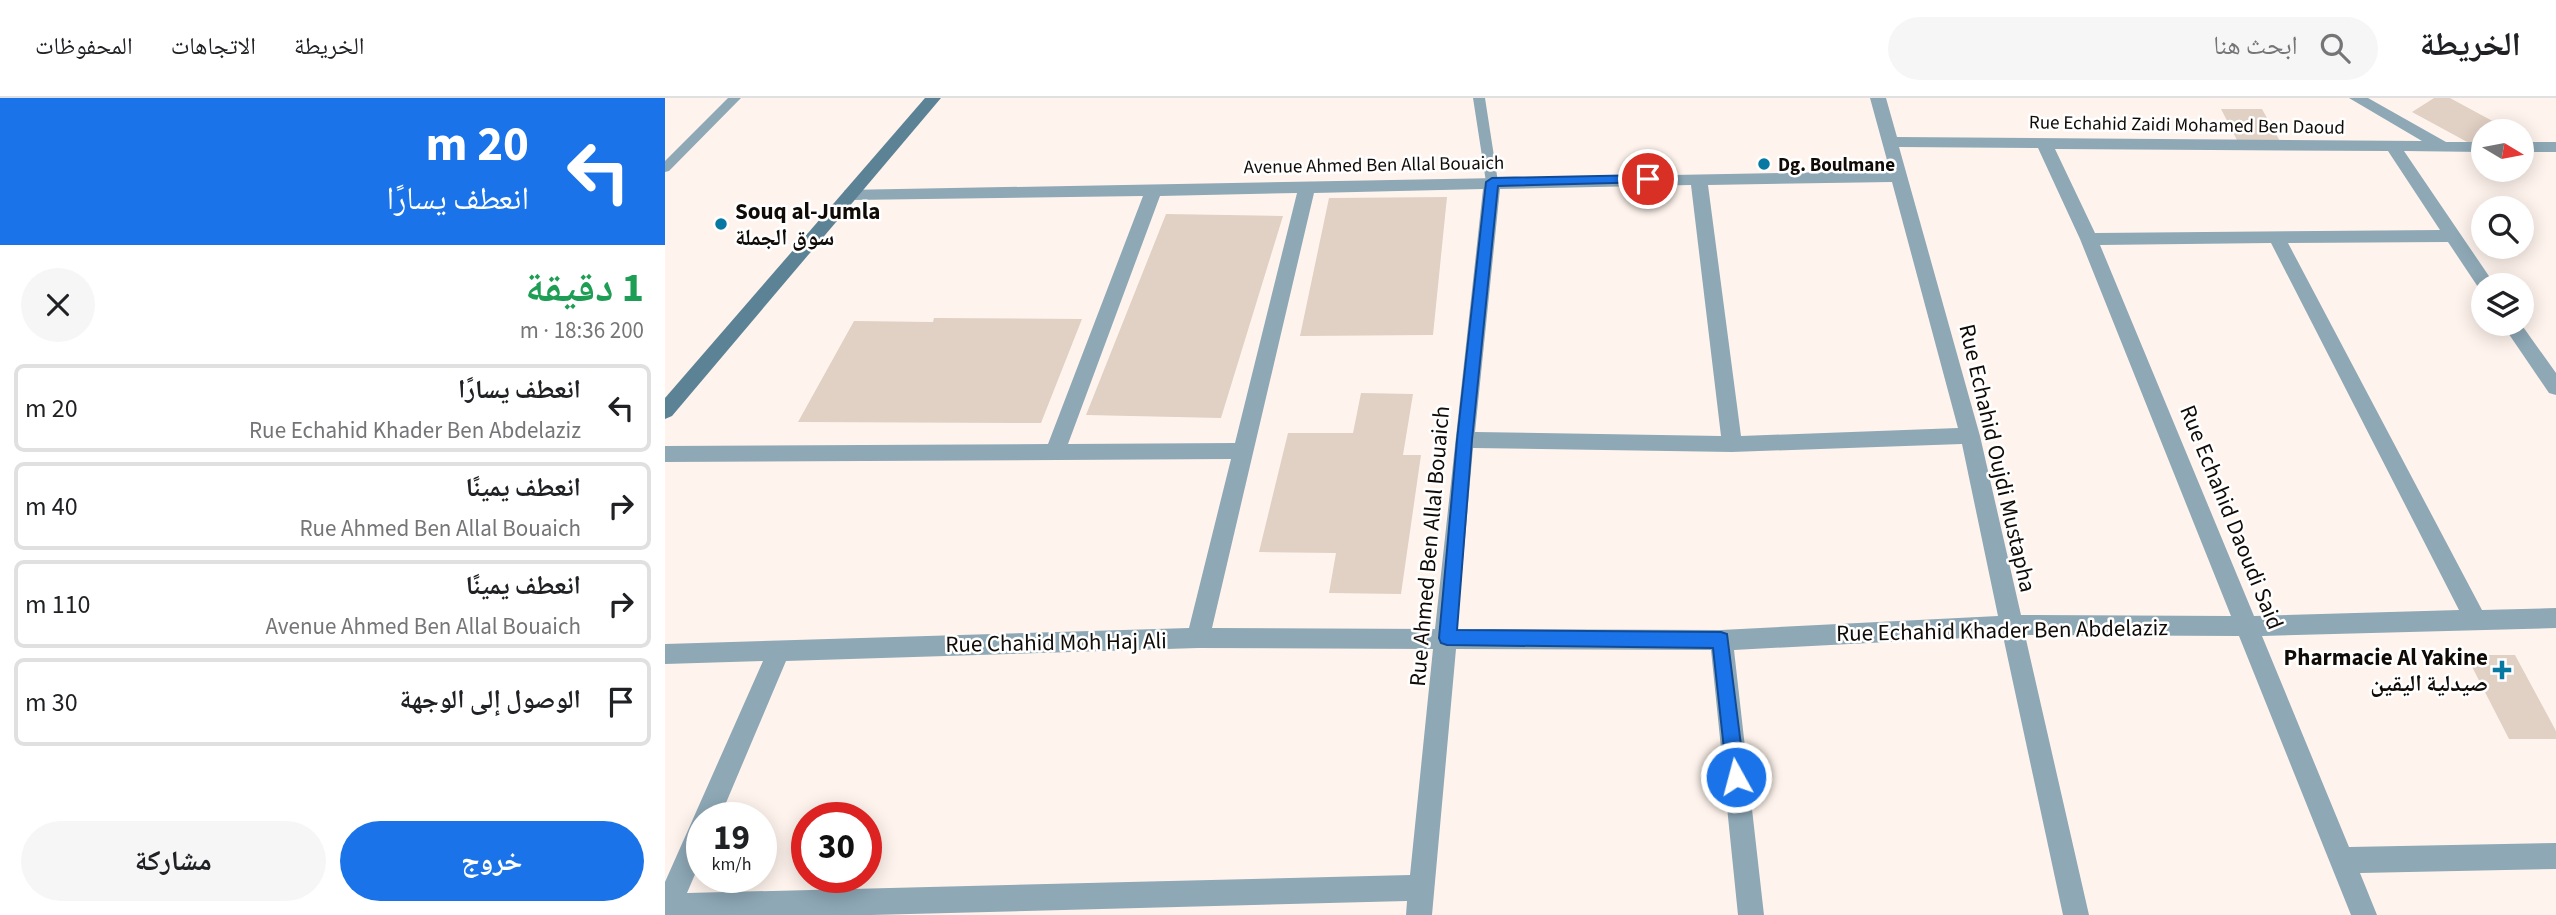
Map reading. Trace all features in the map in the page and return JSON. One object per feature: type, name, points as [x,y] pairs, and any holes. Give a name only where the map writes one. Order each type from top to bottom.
[{"type":"street","points":[[665,411],[933,98]]},
{"type":"street","name":"Rue Echahid Oujdi Mustapha","points":[[1878,98],[1970,436],[2076,915]]},
{"type":"street","points":[[2357,98],[2443,148]]},
{"type":"street","name":"Rue Echahid Zaidi Mohamed Ben Daoud","points":[[1890,142],[2471,148]]},
{"type":"street","name":"Rue Echahid Daoudi Said","points":[[2044,143],[2089,239],[2364,915]]},
{"type":"street","points":[[2393,147],[2478,273]]},
{"type":"street","points":[[2534,148],[2556,147]]},
{"type":"street","name":"Avenue Ahmed Ben Allal Bouaich","points":[[851,194],[1899,176]]},
{"type":"street","points":[[1699,178],[1733,444]]},
{"type":"street","name":"Rue Ahmed Ben Allal Bouaich","points":[[1419,915],[1464,440],[1492,182]]},
{"type":"street","points":[[1198,638],[1307,188]]},
{"type":"street","points":[[1055,452],[1154,190]]},
{"type":"street","points":[[2089,239],[2453,236]]},
{"type":"street","points":[[2276,237],[2476,620]]},
{"type":"street","points":[[2519,336],[2556,388]]},
{"type":"street","points":[[1464,440],[1733,444],[1970,436]]},
{"type":"street","points":[[665,454],[1243,451]]},
{"type":"street","name":"Rue Echahid Khader Ben Abdelaziz","points":[[1447,638],[1721,640],[2011,625],[2248,626],[2556,618]]},
{"type":"street","name":"Rue Chahid Moh Haj Ali","points":[[665,654],[1198,638],[1447,638]]},
{"type":"street","points":[[1721,640],[1751,915]]},
{"type":"street","points":[[713,802],[780,649]]},
{"type":"street","points":[[2342,860],[2556,856]]},
{"type":"street","points":[[686,864],[666,909],[1118,905],[1421,888]]},
{"type":"lane","points":[[665,168],[735,98]]},
{"type":"lane","points":[[1479,98],[1492,182]]},
{"type":"building","points":[[2434,98],[2450,98],[2489,119],[2471,119],[2469,143],[2412,112]]},
{"type":"building","points":[[2221,109],[2262,109],[2281,143],[2238,142]]},
{"type":"building","points":[[1447,197],[1433,335],[1300,336],[1329,198]]},
{"type":"building","points":[[1166,214],[1283,216],[1221,418],[1086,415]]},
{"type":"building","points":[[934,318],[1082,319],[1041,423],[798,422],[854,321],[933,322]]},
{"type":"building","points":[[1361,393],[1413,394],[1403,455],[1421,455],[1401,594],[1329,593],[1336,553],[1259,552],[1288,433],[1353,433]]},
{"type":"building","points":[[2466,655],[2515,655],[2556,731],[2556,739],[2509,739]]},
{"type":"place","name":"Dg. Boulmane","points":[[1764,164]]},
{"type":"place","name":"Souq al-Jumla سوق الجملة","points":[[721,224]]},
{"type":"place","name":"Pharmacie Al Yakine صيدلية اليقين","points":[[2502,670]]},
{"type":"route","points":[[1648,179],[1492,182],[1464,440],[1447,638],[1721,640],[1736,777]]}]
